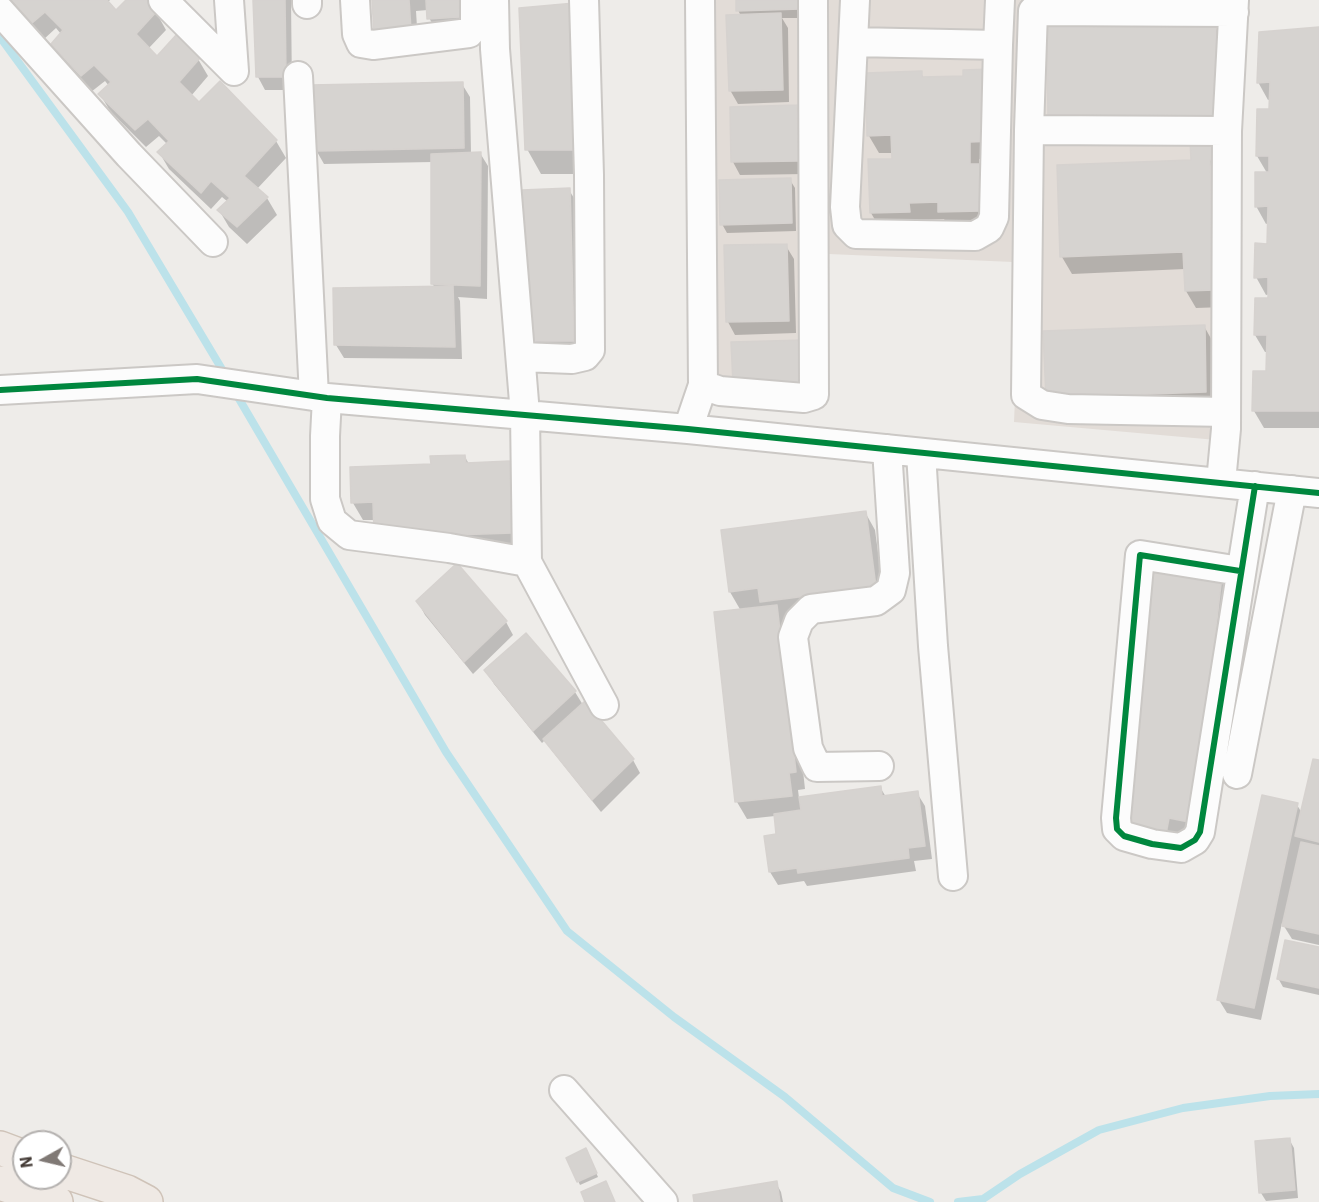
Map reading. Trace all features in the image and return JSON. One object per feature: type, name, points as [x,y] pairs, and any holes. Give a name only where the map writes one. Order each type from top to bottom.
[{"type":"main road","points":[[53,1190],[128,1192],[146,1202]]},
{"type":"street","points":[[163,0],[234,71],[229,0]]},
{"type":"street","points":[[355,0],[357,34],[361,43],[373,45],[469,33],[475,25],[475,0]]},
{"type":"street","points":[[494,0],[495,49],[525,414],[527,562],[604,705]]},
{"type":"street","points":[[521,357],[572,359],[585,356],[590,350],[589,175],[584,0]]},
{"type":"street","points":[[688,429],[703,385],[700,0]]},
{"type":"street","points":[[703,385],[720,391],[804,398],[814,395],[813,0]]},
{"type":"street","points":[[855,0],[845,207],[847,225],[856,234],[975,236],[989,228],[994,217],[1000,0]]},
{"type":"street","points":[[1221,482],[1226,412],[1227,131],[1234,6],[1033,11],[1029,130],[1026,395],[1042,405],[1068,409],[1226,412]]},
{"type":"street","points":[[0,11],[129,155],[213,242]]},
{"type":"street","points":[[853,42],[998,45]]},
{"type":"street","points":[[297,76],[320,397],[325,436],[325,499],[332,521],[349,535],[448,548],[527,562]]},
{"type":"street","points":[[1029,130],[1227,131]]},
{"type":"street","points":[[0,390],[196,379],[320,397],[688,429],[1305,491],[1237,774]]},
{"type":"street","points":[[879,766],[816,767],[808,748],[793,638],[799,621],[811,609],[876,601],[891,590],[895,573],[887,449]]},
{"type":"street","points":[[921,453],[933,646],[953,876]]},
{"type":"street","points":[[1240,571],[1140,555],[1116,818],[1117,829],[1124,836],[1152,844],[1181,848],[1195,840],[1200,832],[1255,486]]},
{"type":"street","points":[[564,1090],[663,1202]]},
{"type":"shaded area","points":[[715,0],[1029,0],[1013,262],[829,254],[818,408],[716,403]]},
{"type":"shaded area","points":[[1032,0],[1243,0],[1239,442],[1014,422]]},
{"type":"building","points":[[11,0],[107,0],[116,10],[126,0],[147,0],[157,11],[136,34],[157,56],[177,34],[200,58],[179,82],[199,102],[220,81],[277,140],[244,176],[268,197],[237,227],[217,210],[230,198],[211,181],[201,193],[157,152],[169,141],[148,119],[135,130],[98,94],[111,82],[94,65],[81,76],[51,44],[63,30],[45,12],[32,23]]},
{"type":"building","points":[[253,0],[285,0],[286,77],[256,77]]},
{"type":"building","points":[[372,0],[409,0],[411,30],[374,33]]},
{"type":"building","points":[[426,0],[459,0],[460,17],[427,19]]},
{"type":"building","points":[[736,0],[801,0],[801,9],[736,11]]},
{"type":"building","points":[[575,3],[577,150],[525,150],[519,8]]},
{"type":"building","points":[[781,13],[783,90],[729,91],[726,15]]},
{"type":"building","points":[[1216,25],[1216,121],[1048,121],[1047,26]]},
{"type":"building","points":[[1319,27],[1319,411],[1252,411],[1253,371],[1266,371],[1267,335],[1254,335],[1255,298],[1268,298],[1268,277],[1254,278],[1255,243],[1267,244],[1268,206],[1255,207],[1255,172],[1269,172],[1269,156],[1256,156],[1257,109],[1269,109],[1270,82],[1257,83],[1259,32]]},
{"type":"building","points":[[992,69],[994,141],[970,142],[970,164],[980,164],[981,211],[938,212],[938,202],[909,203],[910,212],[870,213],[868,159],[892,159],[891,135],[867,136],[866,73],[922,71],[922,77],[963,76],[963,70]]},
{"type":"building","points":[[463,82],[464,148],[315,151],[310,85]]},
{"type":"building","points":[[797,105],[799,161],[731,162],[730,107]]},
{"type":"building","points":[[1223,139],[1223,159],[1210,160],[1215,290],[1185,291],[1183,252],[1060,257],[1057,165],[1191,160],[1190,140]]},
{"type":"building","points":[[481,152],[480,286],[431,284],[431,154]]},
{"type":"building","points":[[791,178],[792,223],[720,225],[719,180]]},
{"type":"building","points":[[570,188],[574,341],[534,341],[522,190]]},
{"type":"building","points":[[787,244],[789,321],[726,322],[724,245]]},
{"type":"building","points":[[453,286],[455,347],[334,345],[333,288]]},
{"type":"building","points":[[1205,325],[1206,392],[1046,398],[1043,331]]},
{"type":"building","points":[[805,340],[806,389],[733,383],[731,342]]},
{"type":"building","points":[[465,455],[466,463],[510,461],[512,533],[423,536],[374,533],[373,502],[351,503],[350,467],[431,464],[430,456]]},
{"type":"building","points":[[866,511],[876,587],[760,602],[758,588],[729,592],[721,530]]},
{"type":"building","points":[[457,563],[507,621],[464,662],[416,601]]},
{"type":"building","points":[[1150,566],[1222,575],[1194,823],[1169,818],[1165,839],[1126,832]]},
{"type":"building","points":[[777,605],[796,772],[789,773],[792,796],[735,802],[714,612]]},
{"type":"building","points":[[526,633],[576,691],[533,731],[484,670]]},
{"type":"building","points":[[585,701],[634,759],[592,800],[543,739]]},
{"type":"building","points":[[1313,759],[1319,760],[1319,842],[1295,836]]},
{"type":"building","points":[[881,786],[882,796],[918,791],[925,846],[908,848],[909,858],[798,873],[797,868],[769,872],[764,836],[776,834],[774,814],[801,810],[799,797]]},
{"type":"building","points":[[1262,795],[1298,803],[1254,1008],[1217,1000]]},
{"type":"building","points":[[1301,842],[1319,846],[1319,934],[1282,926]]},
{"type":"building","points":[[1285,940],[1319,947],[1319,988],[1277,979]]},
{"type":"building","points":[[1290,1138],[1295,1190],[1259,1193],[1255,1141]]},
{"type":"building","points":[[586,1148],[597,1173],[577,1182],[566,1158]]},
{"type":"building","points":[[606,1181],[615,1202],[585,1202],[581,1192]]},
{"type":"building","points":[[777,1181],[780,1202],[694,1202],[693,1195]]},
{"type":"waterway","points":[[0,37],[128,212],[226,376]]},
{"type":"waterway","points":[[235,392],[446,752],[567,931],[674,1017],[785,1097],[893,1188],[930,1202]]},
{"type":"waterway","points":[[958,1202],[983,1199],[1020,1174],[1099,1130],[1183,1108],[1270,1096],[1319,1094]]},
{"type":"cycle path","points":[[0,390],[197,379],[327,398],[688,429],[1319,493]]},
{"type":"cycle path","points":[[1240,571],[1140,555],[1116,818],[1117,829],[1124,836],[1152,844],[1181,848],[1195,840],[1200,832],[1255,486]]}]
